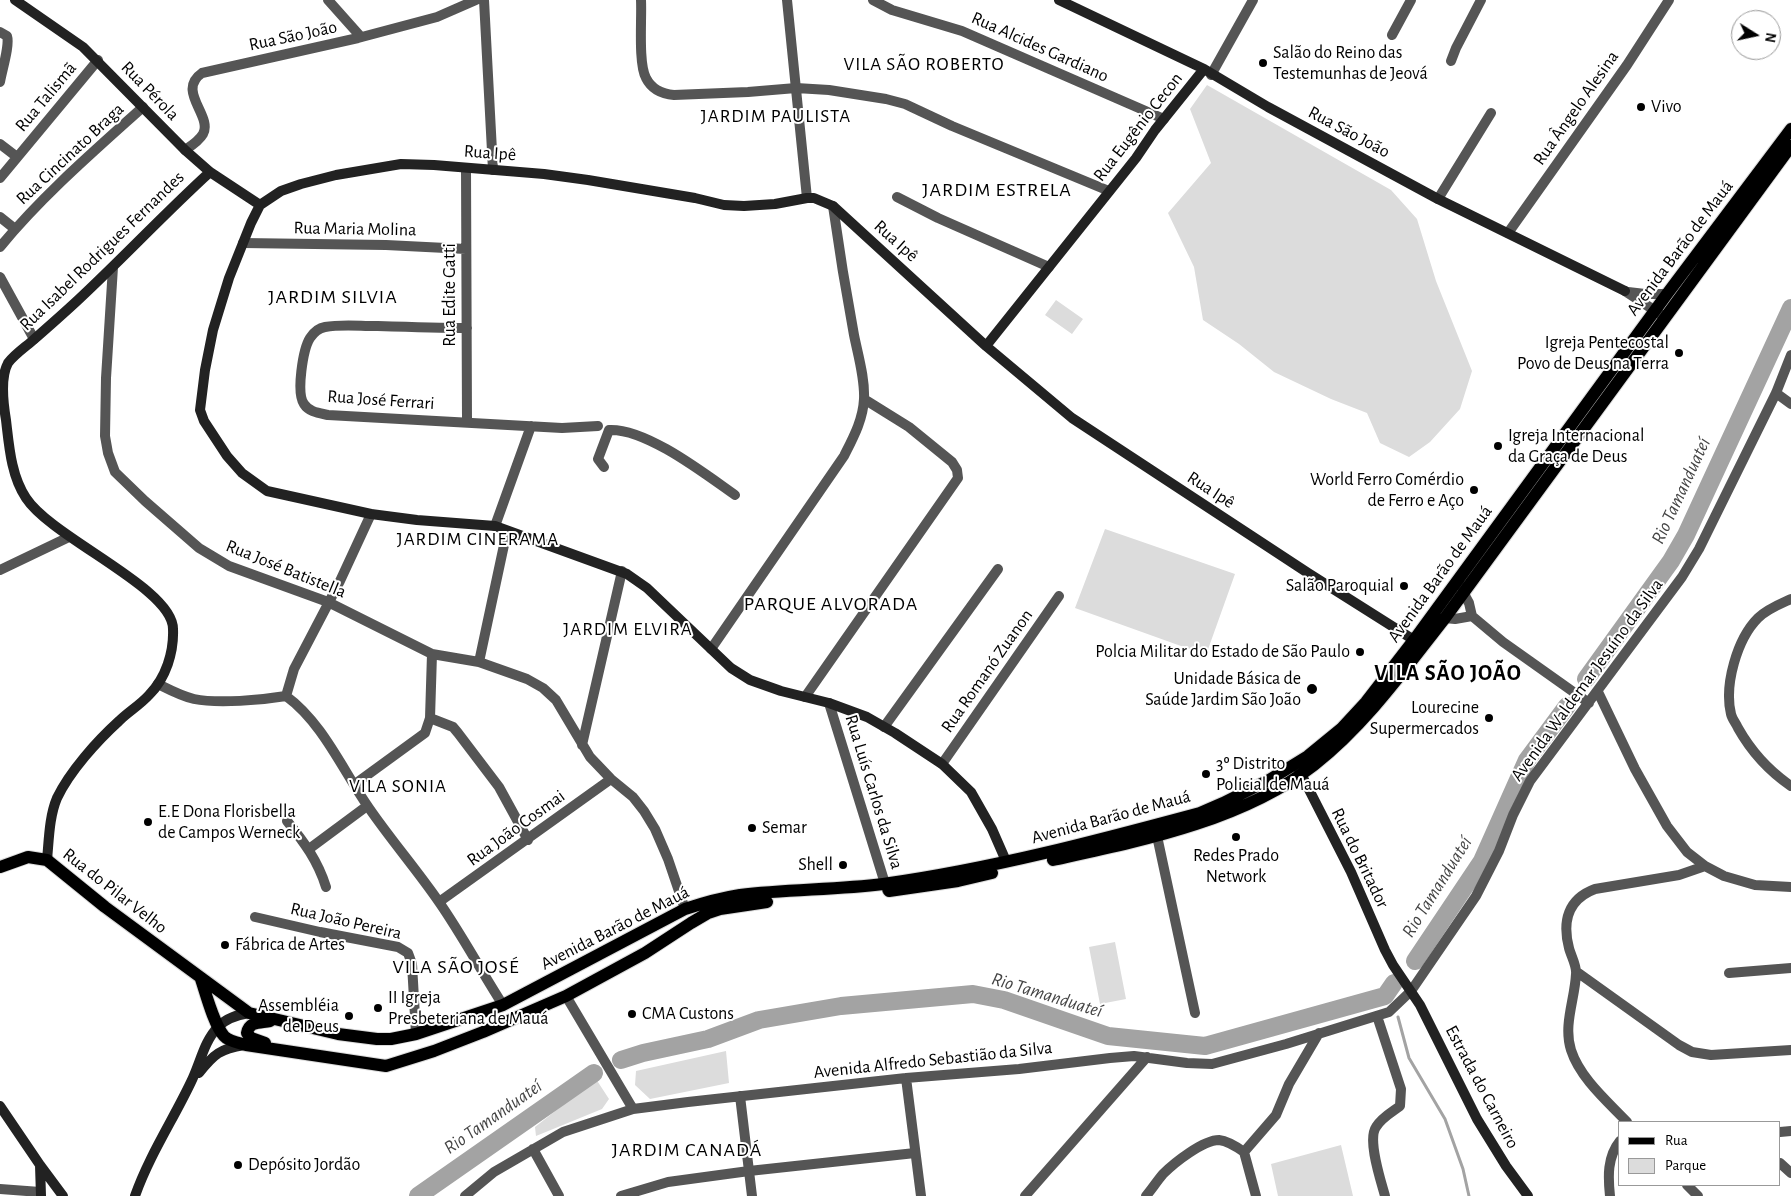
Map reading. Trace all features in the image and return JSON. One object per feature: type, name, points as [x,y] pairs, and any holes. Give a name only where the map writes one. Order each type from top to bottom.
[{"type":"main road","name":"Avenida Barão de Mauá","points":[[249,1013],[338,1034],[391,1039],[416,1034],[503,1005],[685,909],[718,899],[742,895],[958,881],[1055,851],[1200,813],[1299,769],[1316,764],[1358,725],[1395,683],[1445,618],[1545,483],[1660,314],[1667,294],[1791,129]]},
{"type":"main road","name":"Avenida Barão de Mauá","points":[[1008,865],[1157,836],[1229,813],[1272,792],[1299,769],[1366,702],[1660,314],[1791,146]]},
{"type":"main road","points":[[1395,683],[1394,678],[1409,654],[1414,640]]},
{"type":"main road","name":"Rua do Pilar Velho","points":[[0,867],[28,857],[47,860],[105,907],[249,1013]]},
{"type":"main road","name":"Avenida Barão de Mauá","points":[[246,1045],[386,1066],[434,1051],[484,1032],[566,996],[645,953],[708,913],[751,903],[856,895],[886,887]]},
{"type":"main road","points":[[634,935],[644,942],[645,953]]},
{"type":"main road","points":[[201,979],[218,1026],[224,1036],[246,1045]]},
{"type":"main road","points":[[270,1049],[266,1044],[251,1038],[247,1033],[248,1029],[253,1024],[280,1020]]},
{"type":"street","name":"Rua Pérola","points":[[15,0],[83,47],[98,60],[185,150],[210,172],[260,206]]},
{"type":"street","points":[[328,0],[361,37]]},
{"type":"street","name":"Rua São João","points":[[185,150],[201,138],[204,133],[203,118],[196,104],[193,90],[198,76],[202,73],[361,37],[438,17],[476,0]]},
{"type":"street","points":[[484,0],[493,170]]},
{"type":"street","points":[[642,0],[642,66],[645,77],[657,91],[664,94],[748,92],[796,88],[828,90],[886,98],[905,104],[952,126],[1109,191]]},
{"type":"street","points":[[787,0],[807,198]]},
{"type":"street","name":"Rua Alcides Gardiano","points":[[873,0],[892,10],[962,31],[1164,119]]},
{"type":"street","name":"Rua São João","points":[[1059,0],[1208,72],[1268,107],[1438,199],[1625,291],[1660,314]]},
{"type":"street","points":[[1208,72],[1253,0]]},
{"type":"street","points":[[1392,35],[1411,0]]},
{"type":"street","points":[[1451,61],[1481,0]]},
{"type":"street","name":"Rua Ângelo Alesina","points":[[1508,234],[1627,65],[1669,0]]},
{"type":"street","points":[[0,32],[7,36],[9,42],[2,63],[0,82]]},
{"type":"street","name":"Rua Talismã","points":[[0,178],[98,60]]},
{"type":"street","name":"Rua Eugênio Cecon","points":[[986,346],[1164,119],[1208,72]]},
{"type":"street","name":"Rua Cincinato Braga","points":[[0,247],[72,171],[143,107]]},
{"type":"street","points":[[1438,199],[1491,114]]},
{"type":"street","points":[[0,144],[17,158]]},
{"type":"street","name":"Rua Ipê","points":[[260,206],[281,191],[336,175],[401,164],[544,174],[695,198],[724,205],[775,204],[814,198],[833,206],[986,346],[1072,418],[1308,573],[1414,640]]},
{"type":"street","name":"Rua Edite Gatti","points":[[466,168],[468,422]]},
{"type":"street","name":"Rua Isabel Rodrigues Fernandes","points":[[1,379],[8,364],[113,267],[174,204],[210,172]]},
{"type":"street","points":[[897,197],[938,218],[1049,267]]},
{"type":"street","points":[[260,206],[229,278],[212,338],[200,410],[204,421],[227,456],[242,473],[267,491],[371,514],[417,520],[495,526],[622,571],[635,578],[647,588],[731,668],[750,680],[781,691],[829,703],[867,717],[942,764],[971,792],[992,830],[1008,865]]},
{"type":"street","points":[[711,649],[844,456],[858,427],[864,398],[840,261],[833,206]]},
{"type":"street","points":[[0,217],[15,229]]},
{"type":"street","name":"Rua Maria Molina","points":[[243,243],[386,245],[466,249]]},
{"type":"street","name":"Rua José Batistella","points":[[113,267],[105,436],[108,453],[115,472],[145,501],[216,560],[328,602],[432,654],[479,662],[528,679],[543,688],[556,700],[590,757],[611,779],[633,797],[644,811],[655,829],[668,859],[685,909]]},
{"type":"street","points":[[0,277],[34,339]]},
{"type":"street","name":"Rua São João","points":[[1625,291],[1645,294],[1667,294]]},
{"type":"street","name":"Rua José Ferrari","points":[[467,328],[340,326],[319,329],[309,340],[303,365],[300,394],[305,406],[311,411],[328,415],[562,428],[598,426]]},
{"type":"street","name":"Avenida Waldemar Jesuíno da Silva","points":[[1411,991],[1476,896],[1499,851],[1513,815],[1530,781],[1682,577],[1698,549],[1776,393],[1791,355]]},
{"type":"street","points":[[1,379],[8,437],[19,484],[26,499],[69,537],[132,579],[162,604],[168,611],[174,627],[169,661],[158,684],[150,695],[118,722],[85,757],[58,798],[54,810],[47,860]]},
{"type":"street","points":[[1776,393],[1791,404]]},
{"type":"street","points":[[805,697],[958,478],[957,470],[952,462],[909,427],[864,398]]},
{"type":"street","points":[[495,526],[531,426]]},
{"type":"street","points":[[604,468],[598,459],[609,430],[618,430],[632,434],[672,452],[735,495]]},
{"type":"street","points":[[286,696],[294,669],[356,548],[371,514]]},
{"type":"street","points":[[479,662],[507,530]]},
{"type":"street","points":[[0,570],[69,537]]},
{"type":"street","points":[[884,728],[998,569]]},
{"type":"street","points":[[1465,570],[1463,592],[1469,603],[1472,616],[1504,642],[1589,703]]},
{"type":"street","points":[[582,745],[622,571]]},
{"type":"street","name":"Rua Romanó Zuanon","points":[[942,764],[1059,596]]},
{"type":"street","points":[[1791,599],[1765,612],[1750,629],[1739,650],[1731,675],[1730,696],[1731,715],[1746,742],[1774,774],[1791,786]]},
{"type":"street","points":[[1445,618],[1455,619],[1472,616]]},
{"type":"street","points":[[355,784],[425,733],[430,718],[432,654]]},
{"type":"street","points":[[158,684],[196,700],[243,700],[286,696],[308,716],[355,784],[367,806],[439,902],[503,1005]]},
{"type":"street","points":[[1598,692],[1635,769],[1667,826],[1687,852],[1705,866],[1724,876],[1755,885],[1791,887]]},
{"type":"street","name":"Rua Luís Carlos da Silva","points":[[829,703],[886,887]]},
{"type":"street","points":[[430,718],[453,727],[458,732],[499,787],[528,840]]},
{"type":"street","name":"Rua do Britador","points":[[1299,769],[1351,872],[1385,950],[1411,991]]},
{"type":"street","name":"Rua João Cosmai","points":[[439,902],[611,779]]},
{"type":"street","points":[[309,848],[367,806]]},
{"type":"street","points":[[288,821],[309,848],[326,887]]},
{"type":"street","points":[[1157,836],[1195,1013]]},
{"type":"street","points":[[1626,1121],[1584,1075],[1571,1048],[1569,1035],[1577,972],[1568,947],[1567,918],[1571,907],[1584,894],[1595,889],[1679,875],[1705,866]]},
{"type":"street","name":"Rua João Pereira","points":[[255,917],[398,948],[408,953],[412,964],[416,1034]]},
{"type":"street","points":[[1729,973],[1791,968]]},
{"type":"street","points":[[1577,972],[1679,1046],[1692,1052],[1711,1055],[1791,1050]]},
{"type":"street","name":"Avenida Alfredo Sebastião da Silva","points":[[465,1196],[494,1172],[563,1132],[633,1109],[906,1078],[1019,1069],[1110,1058],[1147,1057],[1187,1063],[1212,1064],[1389,1012],[1411,991]]},
{"type":"street","name":"Estrada do Carneiro","points":[[1411,991],[1420,1004],[1477,1119],[1506,1166],[1528,1196]]},
{"type":"street","points":[[566,996],[633,1109]]},
{"type":"street","points":[[218,1026],[236,1016],[249,1013]]},
{"type":"street","points":[[1377,1016],[1401,1089],[1400,1106],[1376,1126],[1373,1133],[1376,1158],[1385,1196]]},
{"type":"street","name":"Avenida Barão de Mauá","points":[[135,1196],[162,1138],[192,1081],[210,1036],[218,1026]]},
{"type":"street","points":[[1244,1152],[1276,1115],[1290,1084],[1320,1033]]},
{"type":"street","name":"Avenida Barão de Mauá","points":[[192,1081],[219,1051],[246,1045]]},
{"type":"street","points":[[1025,1196],[1147,1057]]},
{"type":"street","points":[[906,1078],[921,1196]]},
{"type":"street","points":[[740,1096],[752,1196]]},
{"type":"street","points":[[0,1106],[63,1196]]},
{"type":"street","points":[[1146,1196],[1163,1174],[1178,1160],[1208,1143],[1219,1140],[1232,1144],[1244,1152],[1256,1196]]},
{"type":"street","points":[[1610,1196],[1608,1180],[1610,1162],[1618,1144]]},
{"type":"street","points":[[533,1149],[559,1196]]},
{"type":"street","points":[[621,1196],[668,1182],[915,1153]]},
{"type":"street","points":[[1781,1164],[1791,1173]]},
{"type":"street","points":[[40,1165],[41,1194]]},
{"type":"street","points":[[1688,1186],[1698,1196]]},
{"type":"street","points":[[0,1189],[56,1196]]},
{"type":"green space","points":[[1207,85],[1391,190],[1417,219],[1436,281],[1472,371],[1460,409],[1430,442],[1409,457],[1380,443],[1367,413],[1331,399],[1274,372],[1239,344],[1203,320],[1194,267],[1168,213],[1211,163],[1190,109]]},
{"type":"green space","points":[[1056,300],[1083,319],[1072,334],[1045,315]]},
{"type":"green space","points":[[1105,529],[1235,574],[1206,655],[1075,608]]},
{"type":"green space","points":[[1115,942],[1126,999],[1100,1004],[1089,947]]},
{"type":"green space","points":[[726,1051],[729,1083],[650,1099],[635,1085],[636,1071]]},
{"type":"green space","points":[[596,1079],[609,1099],[602,1109],[536,1136],[535,1127]]},
{"type":"green space","points":[[1341,1145],[1353,1196],[1278,1196],[1271,1164]]},
{"type":"waterway","name":"Rio Tamanduateí","points":[[1586,679],[1671,561],[1686,535],[1791,308]]},
{"type":"waterway","name":"Rio Tamanduateí","points":[[1415,961],[1482,861],[1527,760],[1567,706]]},
{"type":"waterway","name":"Rio Tamanduateí","points":[[621,1060],[643,1053],[708,1039],[759,1020],[841,1006],[973,994],[1004,1000],[1108,1036],[1205,1046],[1385,996],[1394,983]]},
{"type":"waterway","points":[[1398,1017],[1409,1058],[1445,1119],[1463,1169],[1469,1196]]},
{"type":"waterway","name":"Rio Tamanduateí","points":[[418,1196],[594,1073]]},
{"type":"place","name":"Salão do Reino das Testemunhas de Jeová","points":[[1263,63]]},
{"type":"place","name":"Vivo","points":[[1641,107]]},
{"type":"place","name":"Igreja Pentecostal Povo de Deus na Terra","points":[[1679,353]]},
{"type":"place","name":"Igreja Internacional da Graça de Deus","points":[[1498,446]]},
{"type":"place","name":"World Ferro Comérdio de Ferro e Aço","points":[[1474,490]]},
{"type":"place","name":"Salão Paroquial","points":[[1404,586]]},
{"type":"place","name":"Polcia Militar do Estado de São Paulo","points":[[1360,652]]},
{"type":"place","name":"Unidade Básica de Saúde Jardim São João","points":[[1312,689]]},
{"type":"place","name":"Lourecine Supermercados","points":[[1489,718]]},
{"type":"place","name":"3º Distrito Policial de Mauá","points":[[1206,774]]},
{"type":"place","name":"E.E Dona Florisbella de Campos Werneck","points":[[148,822]]},
{"type":"place","name":"Semar","points":[[752,828]]},
{"type":"place","name":"Redes Prado Network","points":[[1236,837]]},
{"type":"place","name":"Shell","points":[[843,865]]},
{"type":"place","name":"Fábrica de Artes","points":[[225,945]]},
{"type":"place","name":"II Igreja Presbeteriana de Mauá","points":[[378,1008]]},
{"type":"place","name":"CMA Custons","points":[[632,1014]]},
{"type":"place","name":"Assembléia de Deus","points":[[349,1016]]},
{"type":"place","name":"Depósito Jordão","points":[[238,1165]]},
{"type":"district","name":"VILA SÃO ROBERTO","points":[[924,64]]},
{"type":"district","name":"JARDIM PAULISTA","points":[[776,116]]},
{"type":"district","name":"JARDIM ESTRELA","points":[[997,190]]},
{"type":"district","name":"JARDIM SILVIA","points":[[333,297]]},
{"type":"district","name":"JARDIM CINERAMA","points":[[478,539]]},
{"type":"district","name":"PARQUE ALVORADA","points":[[831,604]]},
{"type":"district","name":"JARDIM ELVIRA","points":[[628,629]]},
{"type":"district","name":"VILA SÃO JOÃO","points":[[1448,673]]},
{"type":"district","name":"VILA SONIA","points":[[398,786]]},
{"type":"district","name":"VILA SÃO JOSÉ","points":[[456,967]]},
{"type":"district","name":"JARDIM CANADÁ","points":[[687,1150]]}]
